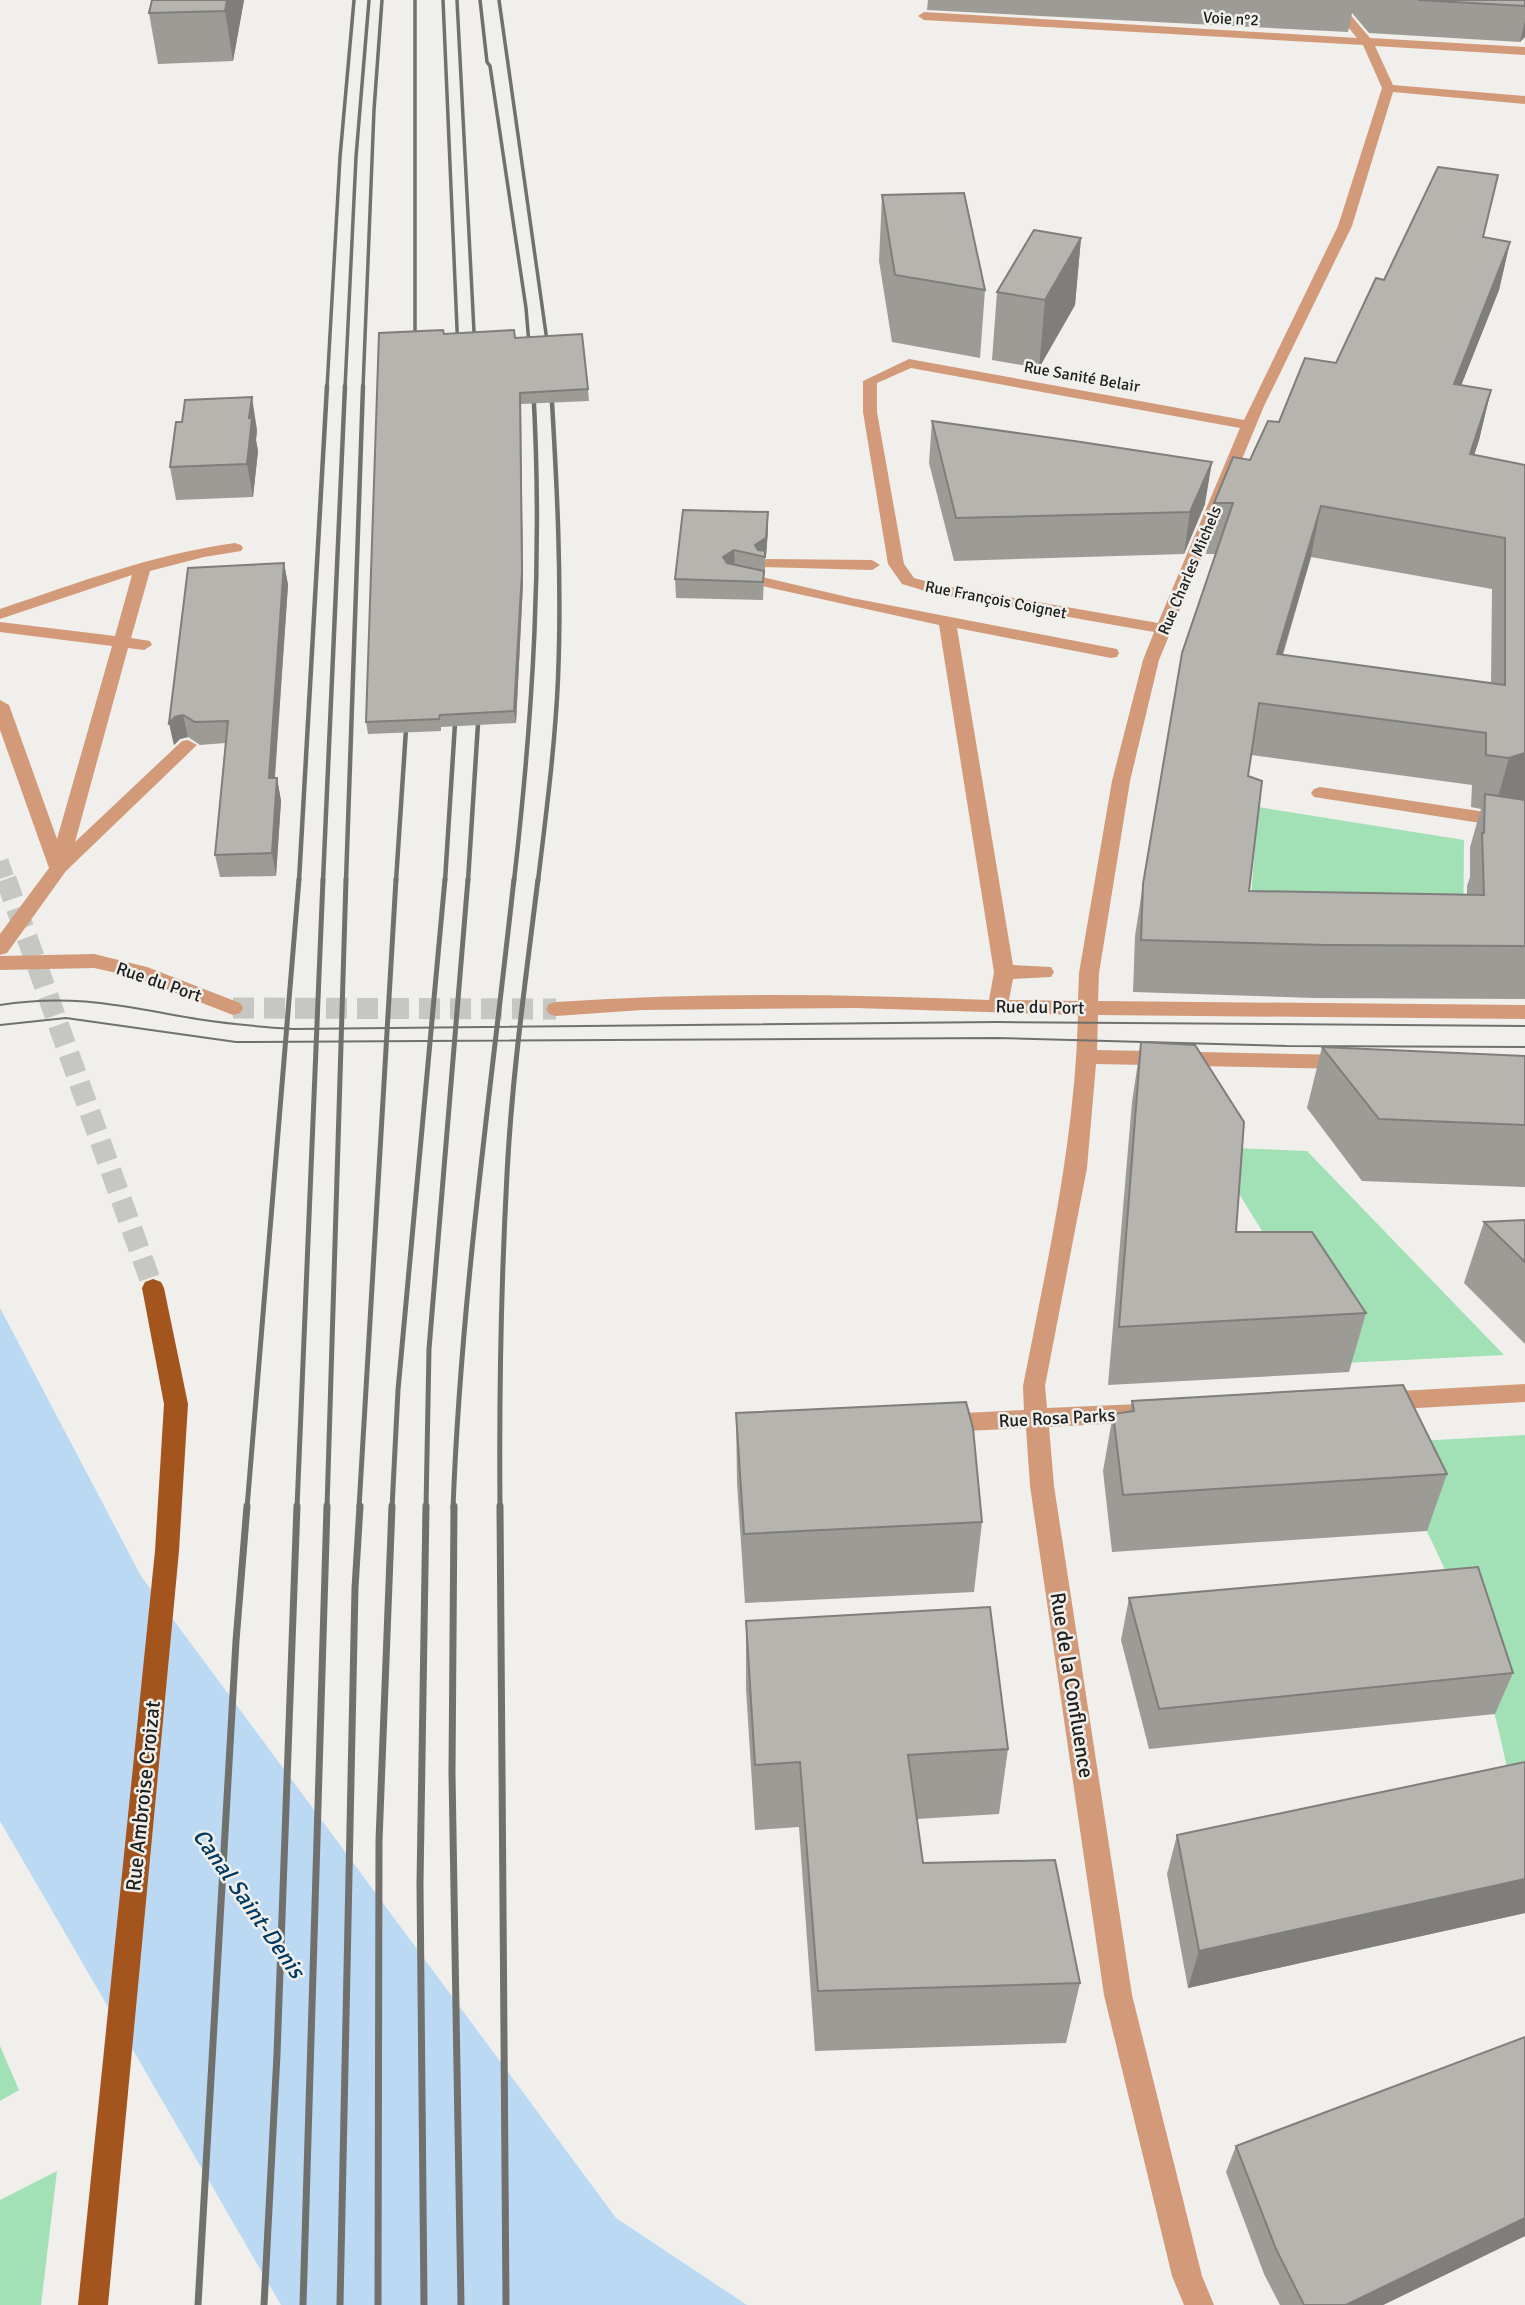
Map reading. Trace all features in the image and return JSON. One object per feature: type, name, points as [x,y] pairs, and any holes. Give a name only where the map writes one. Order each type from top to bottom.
[{"type":"main road","name":"Rue Ambroise Croizat","points":[[93,2305],[165,1564],[176,1404],[153,1288]]},
{"type":"street","points":[[1332,0],[1368,44],[1388,88],[1419,93],[1525,100]]},
{"type":"street","name":"Voie n°2","points":[[925,16],[1368,44],[1525,51]]},
{"type":"street","name":"Rue Charles Michels","points":[[1087,1058],[1089,973],[1121,780],[1151,660],[1249,425],[1345,226],[1388,88]]},
{"type":"street","name":"Rue Sanité Belair","points":[[909,363],[1249,425]]},
{"type":"street","name":"Rue François Coignet","points":[[909,363],[870,382],[870,412],[896,564],[908,581],[938,590],[1164,629]]},
{"type":"street","points":[[0,614],[143,566],[235,548]]},
{"type":"street","points":[[143,566],[217,563]]},
{"type":"street","points":[[766,564],[849,583],[947,620],[1111,653]]},
{"type":"street","points":[[734,576],[849,583],[872,565]]},
{"type":"street","points":[[58,867],[143,566]]},
{"type":"street","points":[[947,620],[1004,972],[998,1007]]},
{"type":"street","points":[[0,627],[144,645]]},
{"type":"street","points":[[0,705],[58,867]]},
{"type":"street","points":[[0,948],[58,867],[188,745]]},
{"type":"street","points":[[1320,793],[1525,824]]},
{"type":"street","name":"Rue du Port","points":[[0,963],[94,961],[140,972],[233,1008]]},
{"type":"street","points":[[1004,972],[1044,972]]},
{"type":"street","name":"Rue du Port","points":[[556,1009],[642,1003],[855,1000],[998,1007],[1525,1013]]},
{"type":"street","points":[[1087,1058],[1363,1062]]},
{"type":"street","name":"Rue de la Confluence","points":[[1087,1058],[1076,1168],[1034,1386],[1042,1486],[1118,1994],[1187,2276],[1199,2305]]},
{"type":"street","points":[[1364,1402],[1525,1393]]},
{"type":"street","name":"Rue Rosa Parks","points":[[925,1424],[1158,1412]]},
{"type":"green space","points":[[1258,807],[1464,840],[1463,944],[1248,937]]},
{"type":"green space","points":[[1210,1147],[1307,1151],[1504,1355],[1344,1363]]},
{"type":"green space","points":[[1525,1435],[1525,1868],[1500,1736],[1473,1640],[1443,1566],[1384,1443]]},
{"type":"green space","points":[[0,2046],[19,2090],[0,2101]]},
{"type":"green space","points":[[57,2171],[41,2305],[0,2305],[0,2200]]},
{"type":"water","name":"Canal Saint-Denis","points":[[0,1308],[141,1576],[616,2218],[747,2305],[281,2305],[0,1821]]},
{"type":"building","points":[[152,0],[227,0],[225,11],[149,13]]},
{"type":"building","points":[[1418,0],[1525,0],[1525,6]]},
{"type":"building","points":[[1438,167],[1498,175],[1483,237],[1510,242],[1454,384],[1491,390],[1470,454],[1525,465],[1525,753],[1509,758],[1486,755],[1486,733],[1259,703],[1248,776],[1262,781],[1249,891],[1484,895],[1482,833],[1485,794],[1525,800],[1525,946],[1326,945],[1141,940],[1143,884],[1182,653],[1233,503],[1214,503],[1233,457],[1250,460],[1268,421],[1279,422],[1305,358],[1336,363],[1376,278],[1384,280]],"holes":[[[1321,506],[1505,538],[1505,685],[1277,654]]]},
{"type":"building","points":[[964,193],[985,290],[895,275],[882,195]]},
{"type":"building","points":[[1034,230],[1081,238],[1045,300],[997,292]]},
{"type":"building","points":[[443,330],[444,334],[514,330],[515,338],[582,334],[588,389],[520,393],[522,571],[514,711],[440,715],[439,719],[366,722],[379,333]]},
{"type":"building","points":[[252,397],[247,464],[170,467],[176,422],[182,422],[185,400]]},
{"type":"building","points":[[932,421],[1212,462],[1190,512],[956,518]]},
{"type":"building","points":[[683,510],[768,512],[766,538],[755,545],[758,550],[765,551],[765,557],[734,550],[723,557],[727,563],[764,571],[763,582],[675,579]]},
{"type":"building","points":[[284,563],[269,778],[277,778],[272,853],[215,855],[228,721],[195,722],[183,715],[175,717],[169,723],[188,568]]},
{"type":"building","points":[[1141,1042],[1195,1045],[1244,1122],[1236,1232],[1312,1232],[1366,1313],[1119,1327]]},
{"type":"building","points":[[1322,1047],[1525,1056],[1525,1125],[1379,1119]]},
{"type":"building","points":[[1525,1220],[1525,1262],[1484,1222]]},
{"type":"building","points":[[1403,1385],[1447,1474],[1123,1495],[1113,1414],[1134,1411],[1132,1401]]},
{"type":"building","points":[[966,1402],[973,1428],[982,1522],[744,1534],[736,1413]]},
{"type":"building","points":[[1478,1567],[1513,1673],[1159,1709],[1129,1598]]},
{"type":"building","points":[[990,1607],[1008,1749],[908,1755],[923,1863],[1055,1860],[1080,1983],[818,1991],[800,1762],[755,1765],[746,1621]]},
{"type":"building","points":[[1525,1762],[1525,1879],[1199,1951],[1177,1835]]},
{"type":"building","points":[[1525,2037],[1525,2218],[1346,2305],[1304,2305],[1276,2249],[1236,2146]]},
{"type":"tunnel","points":[[0,861],[7,881]]},
{"type":"tunnel","points":[[6,879],[153,1288]]},
{"type":"tunnel","points":[[233,1008],[556,1009]]},
{"type":"tram line","points":[[0,1005],[52,1000],[76,1001],[197,1019],[294,1029],[997,1022],[1525,1026]]},
{"type":"tram line","points":[[0,1025],[66,1018],[236,1042],[997,1038],[1287,1046],[1525,1047]]},
{"type":"railway","points":[[327,388],[340,157],[354,0]]},
{"type":"railway","points":[[345,388],[356,157],[369,0]]},
{"type":"railway","points":[[363,388],[374,110],[382,0]]},
{"type":"railway","points":[[415,0],[415,350]]},
{"type":"railway","points":[[443,0],[458,352]]},
{"type":"railway","points":[[457,0],[475,351]]},
{"type":"railway","points":[[480,0],[487,62],[490,66],[526,308],[530,356]]},
{"type":"railway","points":[[499,0],[549,355]]},
{"type":"railway","points":[[299,881],[327,386]]},
{"type":"railway","points":[[323,881],[345,386]]},
{"type":"railway","points":[[346,881],[363,386]]},
{"type":"railway","points":[[514,881],[534,634],[537,511],[533,386]]},
{"type":"railway","points":[[538,881],[555,730],[559,642],[558,532],[551,386]]},
{"type":"railway","points":[[445,881],[456,708]]},
{"type":"railway","points":[[468,881],[479,708]]},
{"type":"railway","points":[[396,881],[407,714]]},
{"type":"railway","points":[[247,1508],[299,879]]},
{"type":"railway","points":[[297,1508],[323,879]]},
{"type":"railway","points":[[327,1508],[346,879]]},
{"type":"railway","points":[[359,1508],[396,879]]},
{"type":"railway","points":[[392,1508],[398,1390],[445,879]]},
{"type":"railway","points":[[426,1508],[429,1349],[468,879]]},
{"type":"railway","points":[[453,1508],[470,1272],[514,879]]},
{"type":"railway","points":[[500,1506],[503,1257],[509,1137],[538,879]]},
{"type":"railway","points":[[198,2305],[236,1641],[247,1506]]},
{"type":"railway","points":[[264,2305],[277,2054],[297,1506]]},
{"type":"railway","points":[[303,2305],[327,1506]]},
{"type":"railway","points":[[340,2305],[355,1588],[360,1506]]},
{"type":"railway","points":[[378,2305],[379,1841],[392,1506]]},
{"type":"railway","points":[[424,2305],[420,1884],[426,1506]]},
{"type":"railway","points":[[454,1506],[452,1773],[461,2305]]},
{"type":"railway","points":[[500,1506],[506,2305]]}]
